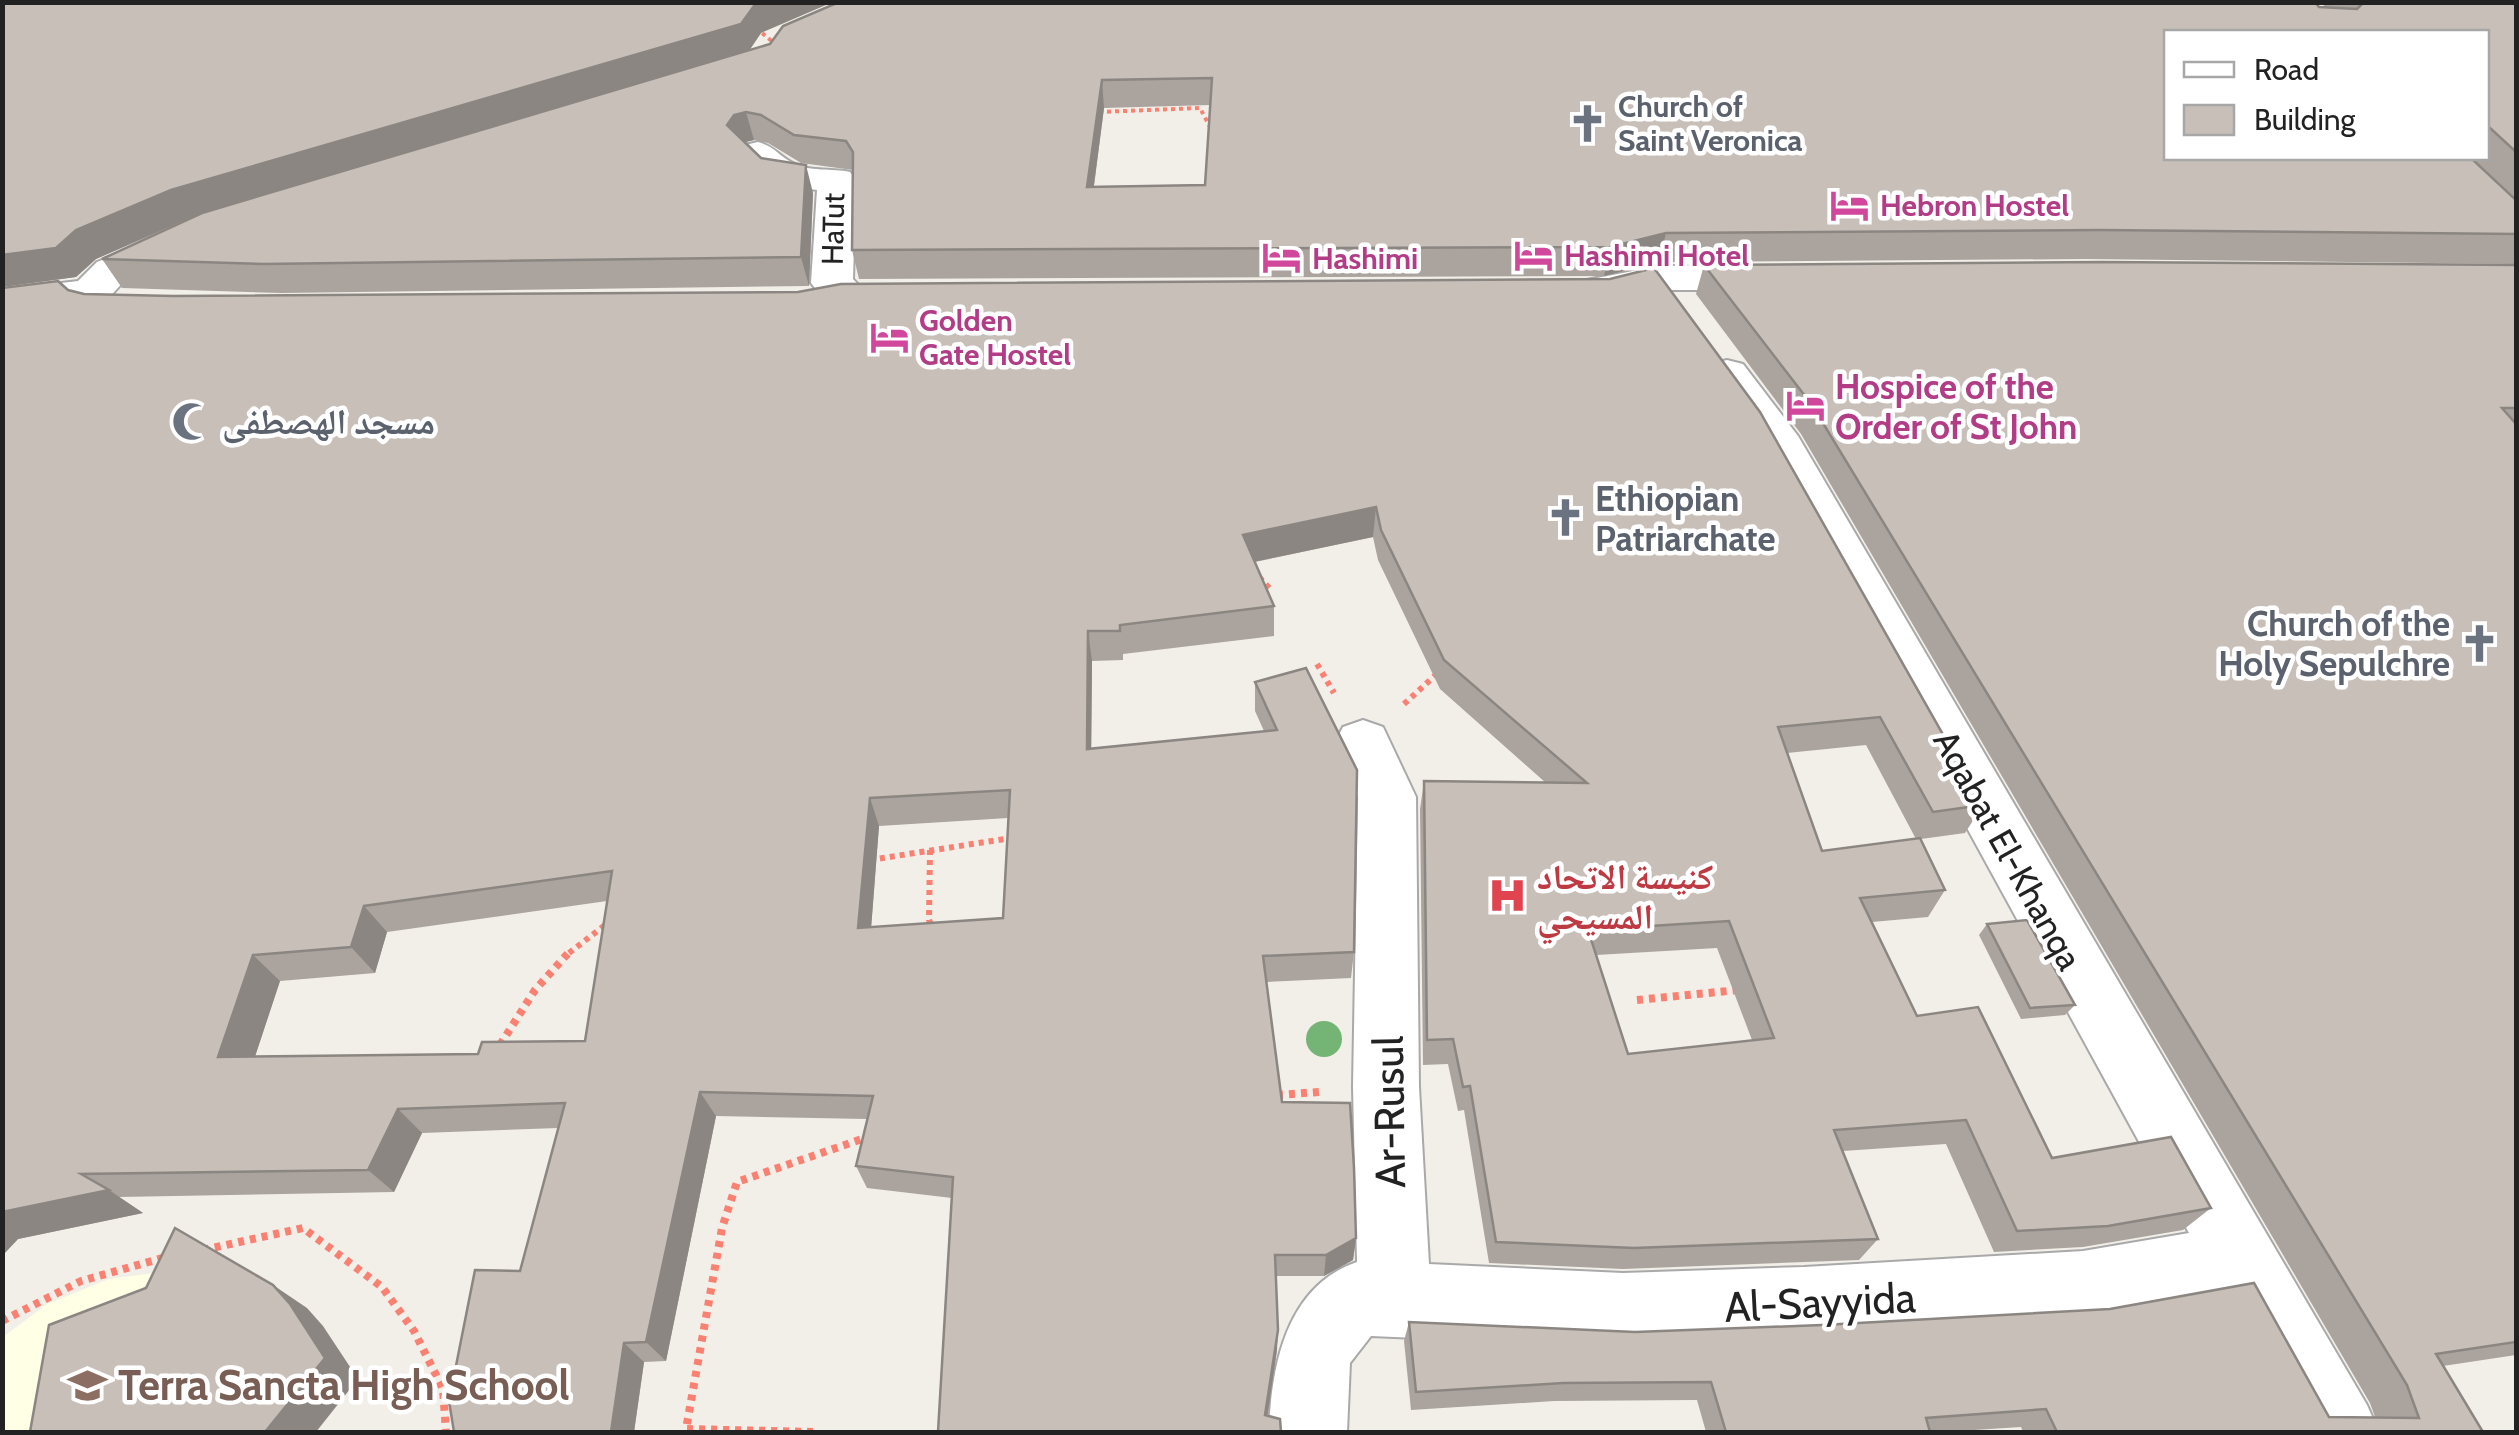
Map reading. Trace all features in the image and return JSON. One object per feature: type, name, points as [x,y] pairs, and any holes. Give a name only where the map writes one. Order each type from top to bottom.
[{"type":"street","name":"HaTut","points":[[758,153],[784,176],[837,180],[832,282],[867,296],[806,304]]},
{"type":"street","points":[[2,303],[109,290],[204,230]]},
{"type":"street","points":[[1547,292],[1604,292],[1659,278],[1816,278]]},
{"type":"street","name":"Aqabat El-Khanqa","points":[[1659,278],[1733,384],[1775,436],[2340,1432]]},
{"type":"street","name":"Ar-Rusul","points":[[1363,742],[1387,797],[1386,1086],[1394,1299]]},
{"type":"street","name":"Al-Sayyida","points":[[1394,1299],[1623,1310],[1804,1304],[2082,1288],[2244,1260]]},
{"type":"street","points":[[1308,1432],[1311,1357],[1328,1327],[1355,1299],[1394,1299]]},
{"type":"path","points":[[750,22],[774,42]]},
{"type":"path","points":[[1093,112],[1200,108],[1219,144]]},
{"type":"path","points":[[1257,575],[1270,589]]},
{"type":"path","points":[[1363,742],[1452,660]]},
{"type":"path","points":[[860,862],[1026,836]]},
{"type":"path","points":[[930,850],[929,920],[937,938]]},
{"type":"path","points":[[498,1047],[547,969],[574,945],[624,912]]},
{"type":"path","points":[[1636,1000],[1746,990]]},
{"type":"path","points":[[1271,1096],[1386,1086]]},
{"type":"path","points":[[813,1432],[686,1429],[722,1228],[738,1182],[888,1130]]},
{"type":"path","points":[[196,1251],[302,1228],[382,1286],[414,1331],[443,1389],[446,1432]]},
{"type":"path","points":[[2,1322],[60,1287],[106,1270],[178,1255]]},
{"type":"shaded area","name":"Terra Sancta High School","points":[[229,1263],[151,1432],[3,1432],[3,1337],[47,1304],[109,1279]]},
{"type":"building","points":[[2,2],[761,2],[741,24],[171,190],[76,230],[56,248],[2,255]]},
{"type":"building","points":[[839,2],[2315,2],[2319,7],[2357,9],[2359,2],[2516,2],[2516,152],[2489,127],[2489,30],[2164,30],[2164,160],[2473,160],[2516,200],[2516,234],[2100,230],[1666,233],[1610,247],[852,250],[853,152],[846,141],[794,135],[761,115],[746,112],[734,115],[727,125],[761,158],[806,165],[801,257],[264,264],[102,259],[202,213],[770,44],[783,26]],"holes":[[[1212,78],[1205,185],[1087,187],[1102,80]]]},
{"type":"building","points":[[1704,265],[2516,265],[2516,408],[2502,408],[2516,424],[2516,1342],[2436,1354],[2483,1432],[2057,1432],[2046,1409],[1926,1418],[1930,1432],[1726,1432],[1711,1382],[1563,1383],[1416,1392],[1409,1322],[1635,1332],[1822,1325],[2110,1309],[2254,1283],[2329,1417],[2419,1418],[2407,1385],[1812,405]]},
{"type":"building","points":[[1654,268],[1760,412],[1983,805],[1933,812],[1880,717],[1778,727],[1822,851],[1920,838],[1945,890],[1860,898],[1917,1016],[1978,1007],[2052,1158],[2171,1137],[2211,1208],[2108,1226],[2017,1231],[1966,1120],[1834,1130],[1878,1239],[1634,1248],[1496,1242],[1470,1086],[1463,1087],[1453,1039],[1427,1040],[1424,781],[1587,783],[1444,660],[1381,530],[1376,507],[1243,535],[1274,606],[1120,625],[1120,631],[1088,631],[1087,749],[1277,730],[1255,682],[1306,668],[1357,770],[1354,952],[1263,956],[1282,1102],[1350,1103],[1354,1168],[1356,1238],[1326,1255],[1275,1255],[1278,1330],[1265,1415],[1280,1419],[1281,1432],[938,1432],[953,1177],[856,1166],[873,1096],[700,1092],[646,1342],[624,1343],[611,1432],[454,1432],[449,1401],[475,1270],[520,1271],[565,1103],[398,1109],[368,1170],[81,1174],[109,1190],[2,1212],[2,288],[58,281],[68,290],[84,294],[173,296],[798,292],[841,284],[1610,279]],"holes":[[[1010,790],[1003,918],[858,928],[870,798]],[[612,871],[585,1041],[482,1042],[478,1054],[218,1057],[253,955],[351,947],[364,906]],[[1729,921],[1774,1038],[1628,1054],[1588,930]]]},
{"type":"building","points":[[2027,920],[2075,1005],[2030,1008],[1987,924]]},
{"type":"building","points":[[175,1228],[273,1285],[325,1358],[265,1432],[30,1432],[49,1325],[146,1288]]},
{"type":"place","name":"Church of Saint Veronica","points":[[1588,123]]},
{"type":"place","name":"Hebron Hostel","points":[[1850,205]]},
{"type":"place","name":"Hashimi Hotel","points":[[1534,255]]},
{"type":"place","name":"Hashimi","points":[[1282,258]]},
{"type":"place","name":"Golden Gate Hostel","points":[[889,337]]},
{"type":"place","name":"Hospice of the Order of St John","points":[[1805,406]]},
{"type":"place","name":"مسجد الهصطفى","points":[[192,421]]},
{"type":"place","name":"Ethiopian Patriarchate","points":[[1565,518]]},
{"type":"place","name":"Church of the Holy Sepulchre","points":[[2480,643]]},
{"type":"place","name":"كنيسة الاتحاد المسيحي","points":[[1507,896]]},
{"type":"place","name":"Terra Sancta High School","points":[[88,1385]]}]
